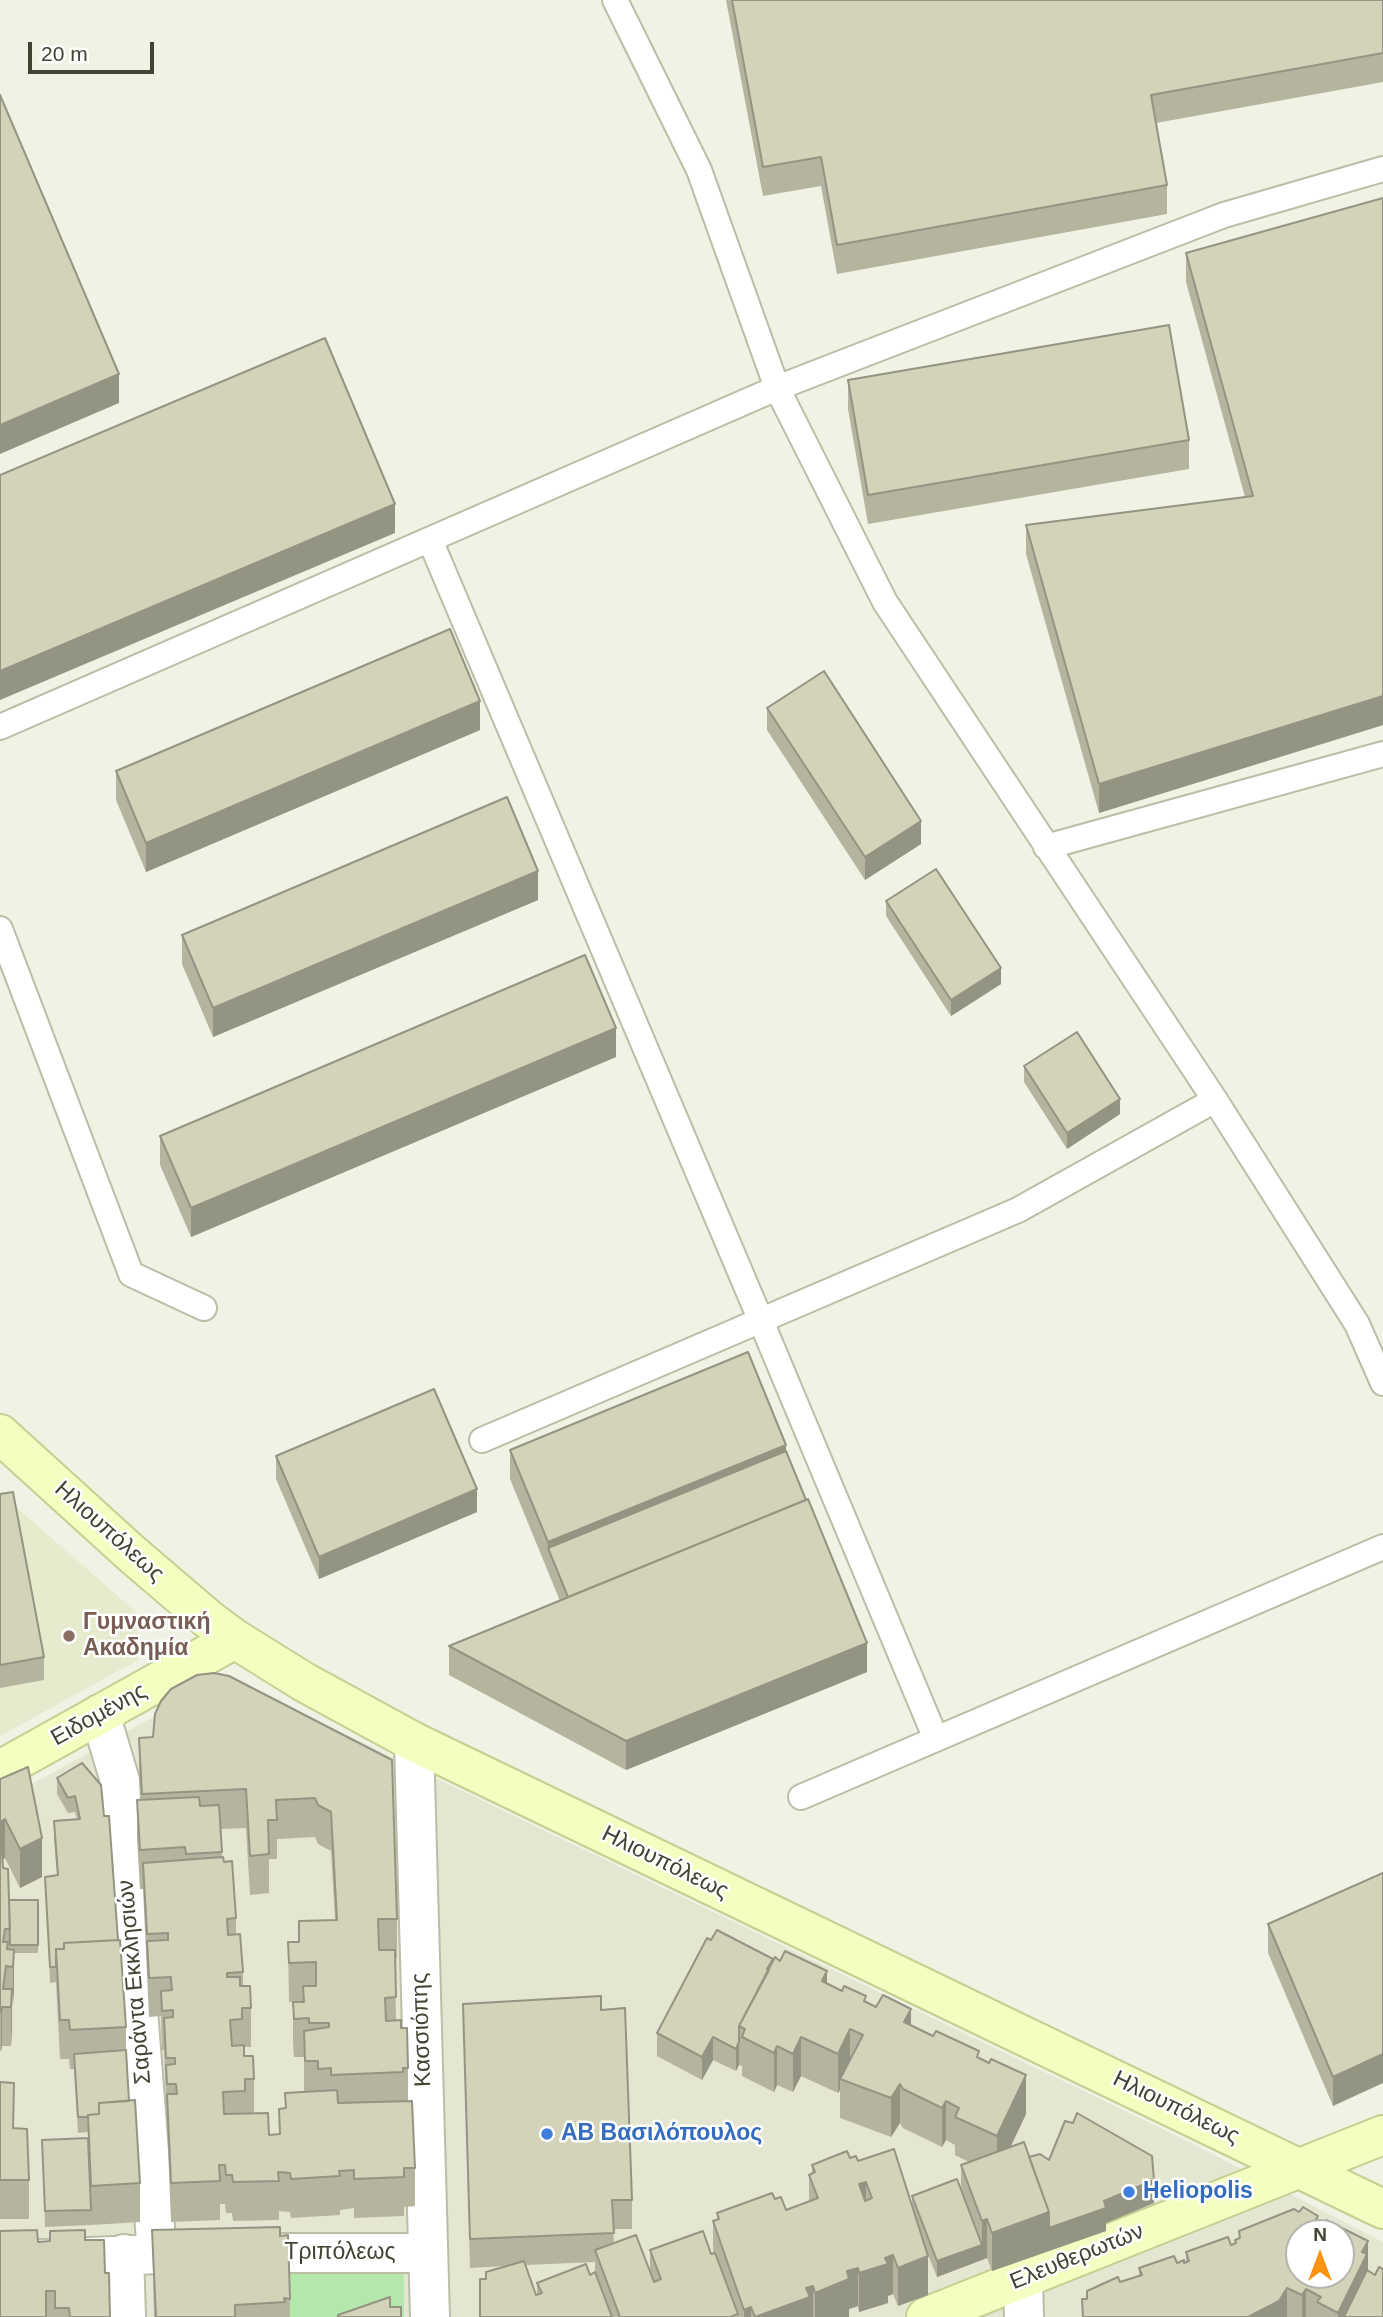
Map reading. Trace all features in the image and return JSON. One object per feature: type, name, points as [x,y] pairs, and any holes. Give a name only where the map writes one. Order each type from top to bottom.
[{"type":"main road","name":"Ηλιουπόλεως","points":[[0,1434],[208,1619],[304,1682],[414,1742],[1383,2209]]},
{"type":"main road","name":"Ειδομένης","points":[[0,1770],[235,1639]]},
{"type":"main road","name":"Ελευθερωτών","points":[[926,2317],[1383,2136]]},
{"type":"street","name":"Σαράντα Εκκλησιών","points":[[100,1714],[120,1781],[140,2253],[126,2317]]},
{"type":"street","name":"Κασσιόπης","points":[[414,1742],[430,2317]]},
{"type":"street","name":"Τριπόλεως","points":[[0,2261],[140,2253],[428,2253]]},
{"type":"street","points":[[1023,2278],[1024,2317]]},
{"type":"lane","points":[[615,0],[699,170],[777,388],[885,602],[1215,1100],[1357,1324],[1383,1382]]},
{"type":"lane","points":[[0,727],[777,388],[1224,215],[1383,169]]},
{"type":"lane","points":[[430,540],[936,1739]]},
{"type":"lane","points":[[1046,847],[1383,754]]},
{"type":"lane","points":[[0,929],[131,1274],[204,1308]]},
{"type":"lane","points":[[482,1440],[1018,1210],[1215,1100]]},
{"type":"lane","points":[[801,1797],[1383,1547]]},
{"type":"shaded area","name":"Γυμναστική Ακαδημία","points":[[0,1493],[136,1612],[138,1660],[0,1736]]},
{"type":"shaded area","points":[[245,1686],[1177,2136],[1338,2219],[1285,2219],[1285,2289],[1355,2289],[1355,2228],[1383,2242],[1383,2317],[0,2317],[0,1802],[198,1692]]},
{"type":"green space","points":[[404,2266],[404,2317],[289,2317],[288,2269]]},
{"type":"building","points":[[732,0],[1383,0],[1383,53],[1151,95],[1167,185],[837,245],[821,157],[763,167]]},
{"type":"building","points":[[0,95],[119,374],[0,425]]},
{"type":"building","points":[[1383,198],[1383,696],[1099,784],[1026,525],[1253,496],[1186,253]]},
{"type":"building","points":[[1169,325],[1189,440],[868,495],[848,380]]},
{"type":"building","points":[[325,338],[395,504],[0,671],[0,475]]},
{"type":"building","points":[[450,629],[480,701],[146,843],[116,771]]},
{"type":"building","points":[[824,671],[921,821],[865,857],[767,708]]},
{"type":"building","points":[[507,797],[538,871],[213,1008],[182,935]]},
{"type":"building","points":[[936,869],[1001,968],[951,1000],[886,901]]},
{"type":"building","points":[[585,955],[616,1028],[191,1208],[160,1136]]},
{"type":"building","points":[[1077,1032],[1120,1099],[1067,1133],[1024,1066]]},
{"type":"building","points":[[748,1352],[786,1445],[548,1542],[510,1450]]},
{"type":"building","points":[[434,1389],[477,1489],[319,1557],[276,1456]]},
{"type":"building","points":[[786,1451],[806,1500],[568,1597],[548,1548]]},
{"type":"building","points":[[13,1492],[44,1657],[0,1665],[0,1494]]},
{"type":"building","points":[[808,1499],[867,1643],[626,1741],[449,1646]]},
{"type":"building","points":[[214,1673],[229,1676],[392,1760],[397,1919],[378,1919],[379,1950],[395,1950],[396,1997],[385,1998],[386,2021],[401,2020],[401,2028],[407,2028],[408,2068],[403,2068],[403,2072],[331,2075],[331,2068],[318,2069],[318,2061],[305,2061],[304,2031],[329,2027],[329,2023],[309,2023],[309,2018],[294,2019],[293,2002],[304,2002],[303,1986],[316,1986],[316,1962],[289,1963],[288,1942],[299,1942],[299,1921],[337,1920],[331,1812],[318,1805],[315,1798],[276,1800],[277,1820],[268,1820],[269,1854],[250,1856],[246,1789],[142,1794],[139,1738],[153,1737],[155,1714],[161,1701],[171,1689],[197,1675]]},
{"type":"building","points":[[82,1763],[101,1785],[104,1816],[109,1816],[118,1940],[64,1943],[64,1949],[56,1949],[56,1967],[50,1967],[45,1877],[58,1875],[54,1821],[80,1819],[75,1796],[68,1798],[57,1778]]},
{"type":"building","points":[[28,1767],[42,1838],[20,1849],[5,1819],[0,1822],[0,1779]]},
{"type":"building","points":[[199,1797],[200,1806],[219,1805],[222,1852],[186,1854],[185,1847],[140,1850],[137,1800]]},
{"type":"building","points":[[0,1852],[3,1868],[8,1869],[10,1929],[5,1929],[3,1942],[8,1942],[7,1949],[14,1950],[13,1967],[6,1966],[3,1989],[12,1989],[11,2007],[2,2007],[1,2012],[0,2012]]},
{"type":"building","points":[[223,1857],[224,1862],[232,1861],[236,1918],[227,1919],[228,1935],[240,1934],[243,1972],[227,1973],[227,1977],[240,1977],[240,1986],[250,1986],[251,2008],[242,2008],[242,2019],[230,2020],[232,2046],[244,2045],[244,2056],[253,2056],[254,2079],[245,2079],[245,2091],[223,2092],[224,2114],[268,2113],[269,2135],[280,2134],[279,2109],[286,2108],[285,2093],[337,2090],[338,2103],[412,2101],[415,2168],[404,2168],[404,2177],[354,2179],[354,2170],[339,2171],[340,2176],[291,2179],[290,2173],[278,2172],[279,2181],[233,2182],[232,2175],[226,2175],[225,2165],[219,2165],[220,2181],[171,2183],[167,2094],[177,2094],[176,2084],[167,2084],[166,2065],[175,2064],[175,2058],[166,2058],[164,2018],[173,2017],[173,2010],[162,2011],[161,1991],[172,1990],[171,1977],[149,1978],[147,1941],[168,1940],[168,1933],[147,1934],[143,1863]]},
{"type":"building","points":[[1383,1873],[1383,2054],[1333,2077],[1268,1924]]},
{"type":"building","points":[[9,1900],[38,1900],[38,1945],[10,1945]]},
{"type":"building","points":[[717,1930],[773,1959],[739,2026],[736,2049],[713,2037],[702,2057],[657,2033],[707,1938],[711,1940]]},
{"type":"building","points":[[120,1940],[126,2027],[70,2030],[69,2020],[60,2020],[56,1949],[64,1949],[64,1943]]},
{"type":"building","points":[[785,1951],[827,1971],[822,1981],[842,1991],[844,1986],[866,1996],[864,2001],[876,2007],[883,1995],[911,2009],[904,2022],[933,2036],[936,2031],[979,2051],[977,2057],[989,2063],[991,2059],[1026,2075],[997,2136],[955,2117],[959,2108],[946,2101],[942,2108],[903,2089],[900,2084],[891,2098],[840,2079],[863,2035],[850,2029],[838,2054],[801,2037],[793,2054],[777,2046],[774,2053],[742,2037],[745,2029],[739,2026],[775,1957],[780,1961]]},
{"type":"building","name":"ΑΒ Βασιλόπουλος","points":[[601,1996],[601,2010],[625,2008],[632,2200],[612,2200],[614,2233],[470,2239],[463,2004]]},
{"type":"building","points":[[126,2050],[129,2101],[99,2103],[99,2114],[78,2117],[74,2054]]},
{"type":"building","points":[[0,2082],[14,2083],[13,2128],[27,2129],[29,2180],[0,2180]]},
{"type":"building","points":[[135,2100],[140,2183],[91,2186],[88,2115],[99,2114],[99,2103]]},
{"type":"building","points":[[1077,2113],[1152,2156],[1154,2180],[1104,2201],[1106,2208],[1049,2228],[1049,2212],[1029,2157],[1040,2154],[1049,2160],[1065,2121],[1073,2123]]},
{"type":"building","points":[[88,2138],[91,2210],[45,2211],[42,2140]]},
{"type":"building","points":[[1024,2142],[1049,2212],[992,2233],[987,2219],[982,2221],[961,2165]]},
{"type":"building","points":[[894,2149],[928,2256],[898,2268],[893,2255],[885,2258],[888,2264],[859,2273],[858,2268],[847,2271],[849,2279],[815,2293],[813,2286],[806,2288],[810,2297],[755,2317],[751,2307],[744,2310],[713,2221],[719,2219],[717,2213],[772,2193],[775,2199],[781,2197],[786,2210],[818,2198],[809,2175],[815,2172],[812,2165],[847,2151],[850,2158],[856,2156],[858,2161]],"holes":[[[866,2182],[872,2198],[865,2201],[859,2184]]]},
{"type":"building","points":[[957,2179],[982,2245],[937,2261],[912,2196]]},
{"type":"building","points":[[1303,2207],[1318,2216],[1316,2219],[1285,2219],[1286,2289],[1279,2301],[1248,2317],[1083,2317],[1082,2299],[1087,2299],[1087,2291],[1118,2277],[1120,2282],[1142,2275],[1139,2268],[1174,2256],[1177,2263],[1184,2260],[1184,2263],[1189,2261],[1186,2252],[1228,2237],[1231,2245],[1240,2238],[1239,2231],[1294,2209],[1299,2212]]},
{"type":"building","points":[[280,2227],[280,2236],[288,2235],[290,2299],[284,2298],[285,2302],[235,2305],[235,2317],[156,2317],[152,2230]]},
{"type":"building","points":[[37,2230],[38,2242],[50,2241],[50,2231],[85,2230],[85,2240],[104,2240],[105,2273],[109,2273],[110,2317],[70,2317],[69,2308],[55,2308],[55,2291],[46,2291],[46,2317],[0,2317],[0,2231]]},
{"type":"building","points":[[703,2231],[711,2254],[715,2253],[738,2314],[730,2317],[620,2317],[595,2250],[636,2235],[654,2282],[661,2279],[650,2250]]},
{"type":"building","points":[[1355,2234],[1368,2241],[1362,2252],[1367,2254],[1355,2278]]},
{"type":"building","points":[[524,2261],[536,2295],[542,2293],[537,2283],[586,2264],[590,2275],[595,2272],[612,2317],[480,2317],[480,2279],[486,2279],[486,2272]]},
{"type":"building","points":[[1379,2267],[1383,2269],[1383,2317],[1344,2317],[1367,2270],[1375,2275]]},
{"type":"building","points":[[1289,2289],[1306,2289],[1302,2295]]},
{"type":"building","points":[[1306,2289],[1350,2289],[1338,2313],[1317,2302],[1321,2297]]},
{"type":"building","points":[[390,2297],[390,2307],[401,2307],[401,2317],[338,2317],[338,2315]]},
{"type":"place","name":"Γυμναστική Ακαδημία","points":[[69,1636]]},
{"type":"place","name":"ΑΒ Βασιλόπουλος","points":[[547,2134]]},
{"type":"place","name":"Heliopolis","points":[[1129,2192]]}]
